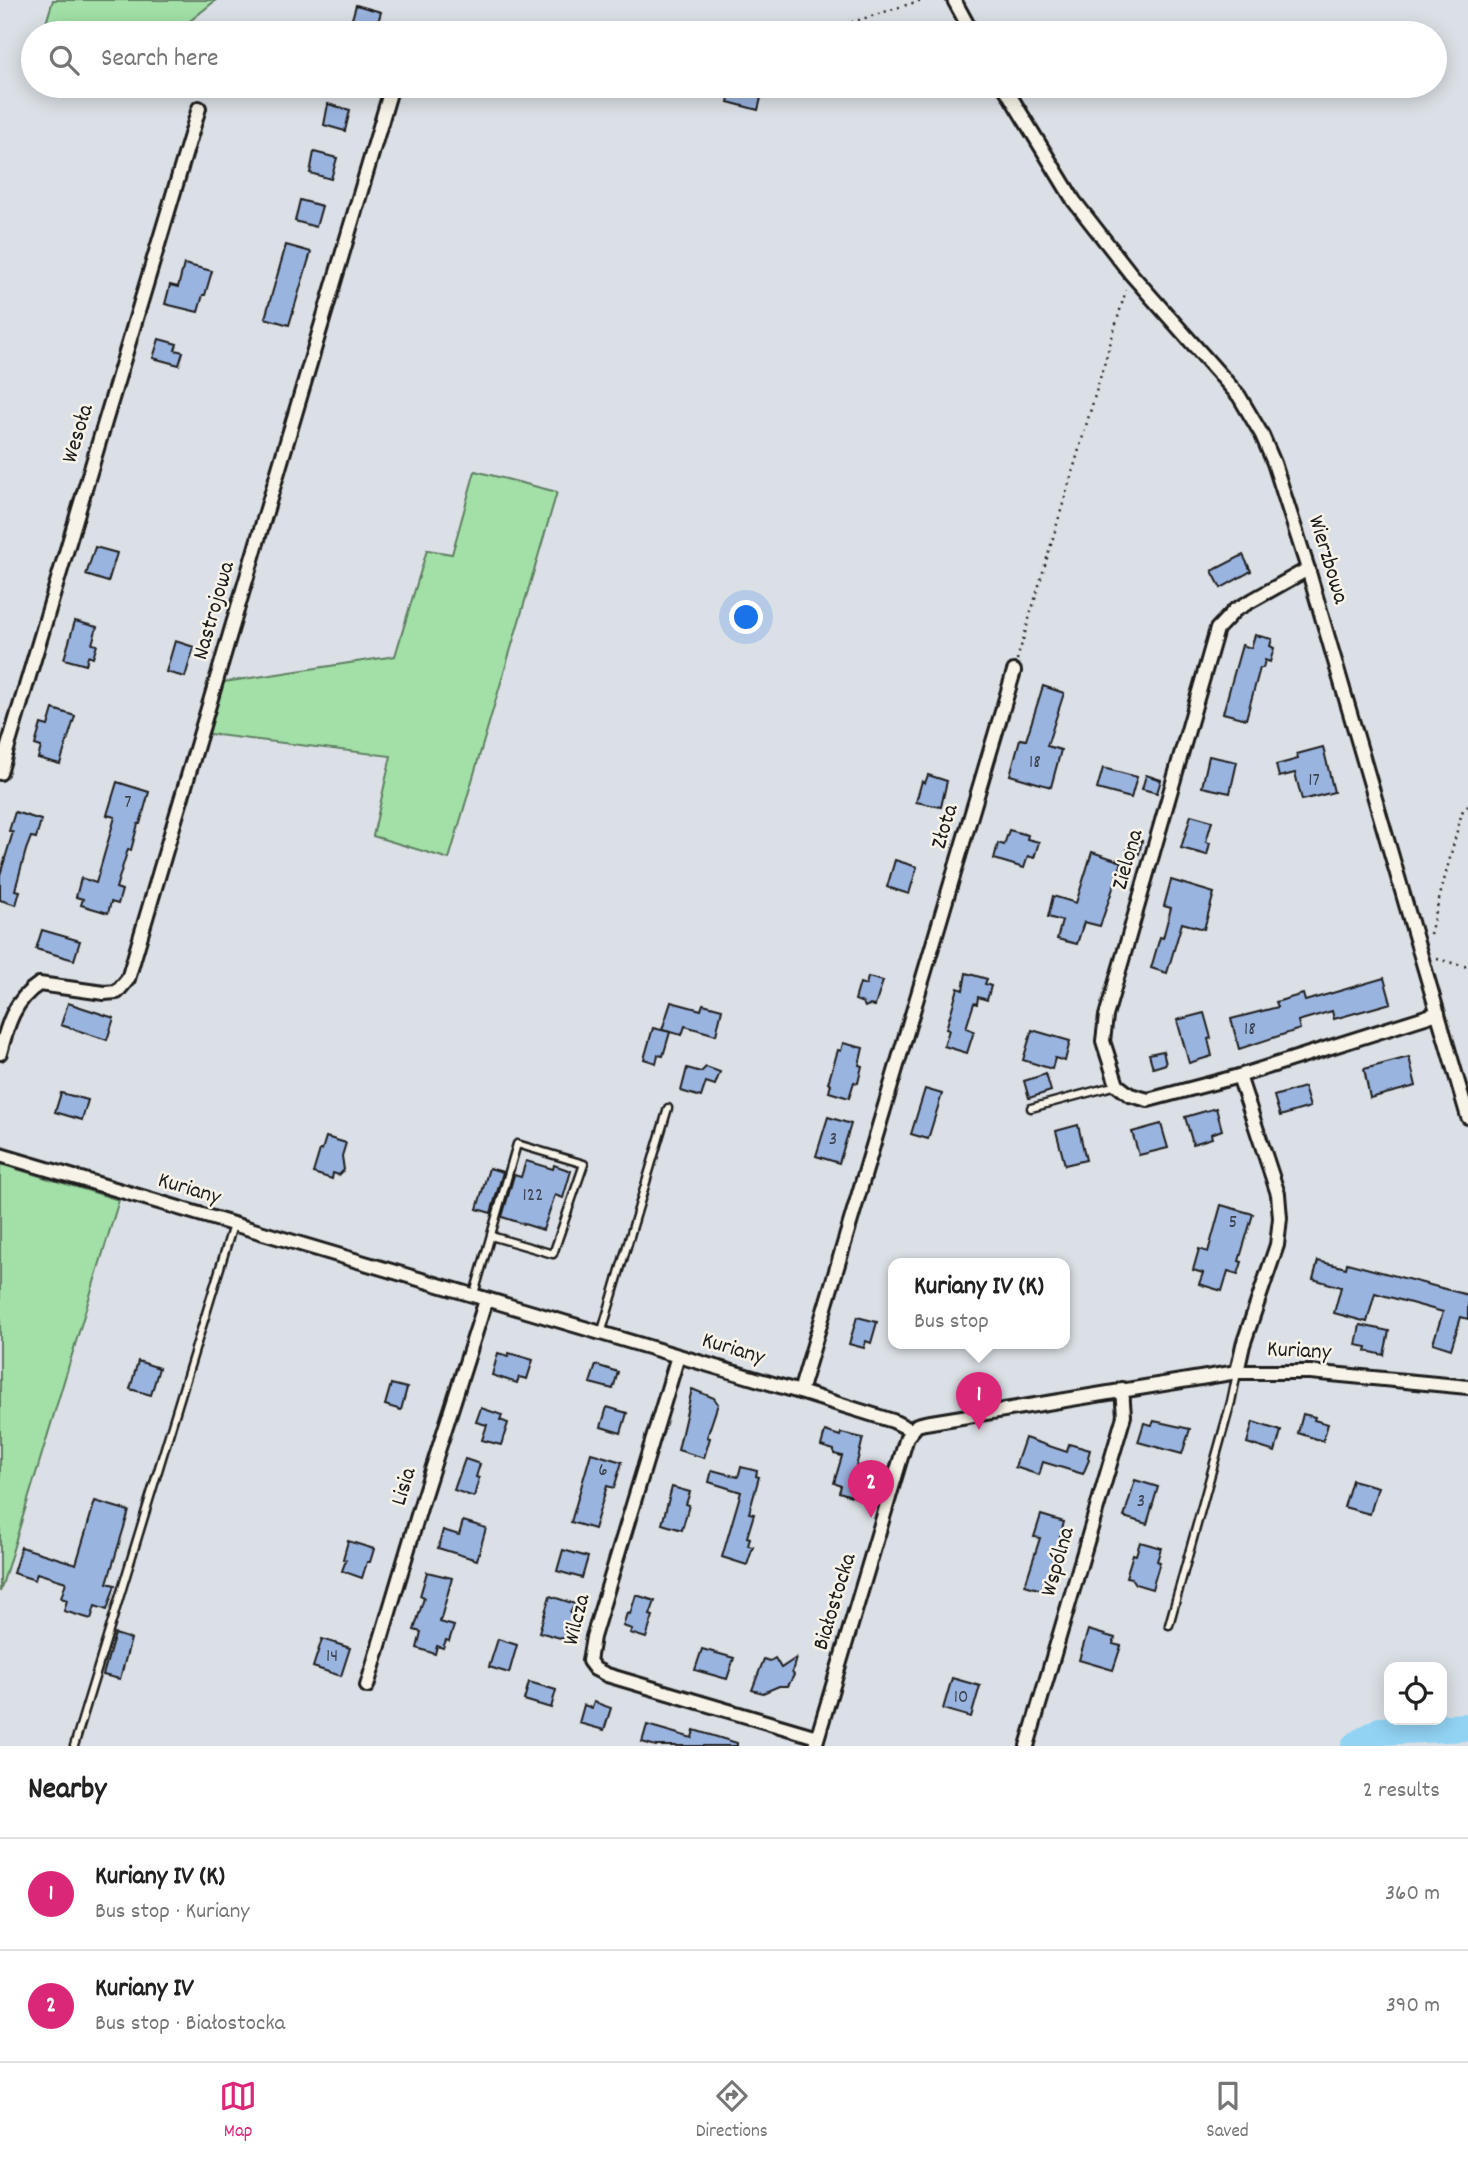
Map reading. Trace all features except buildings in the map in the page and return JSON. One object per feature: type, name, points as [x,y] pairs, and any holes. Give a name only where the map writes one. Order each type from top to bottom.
[{"type":"street","points":[[954,0],[965,21]]},
{"type":"street","name":"Nastrojowa","points":[[0,1053],[9,1019],[29,990],[39,984],[104,993],[117,992],[128,979],[388,98]]},
{"type":"street","name":"Wierzbowa","points":[[1011,98],[1074,201],[1131,274],[1239,396],[1274,463],[1308,569],[1468,1117]]},
{"type":"street","name":"Wesoła","points":[[0,773],[199,108]]},
{"type":"street","name":"Zielona","points":[[1117,1085],[1103,1041],[1106,1016],[1217,629],[1235,610],[1308,569]]},
{"type":"street","name":"Złota","points":[[800,1392],[1014,671]]},
{"type":"street","points":[[1117,1085],[1130,1095],[1148,1100],[1239,1076],[1438,1013]]},
{"type":"street","points":[[1237,1371],[1243,1345],[1277,1245],[1280,1218],[1278,1194],[1239,1076]]},
{"type":"street","name":"Kuriany","points":[[0,1155],[800,1392],[893,1421],[911,1430],[925,1423],[1237,1371],[1310,1372],[1468,1387]]},
{"type":"street","name":"Lisia","points":[[366,1686],[486,1300]]},
{"type":"street","name":"Wilcza","points":[[678,1356],[593,1637],[589,1661],[595,1670],[607,1675],[816,1742]]},
{"type":"street","name":"Wspólna","points":[[1027,1746],[1124,1416],[1122,1390]]},
{"type":"street","name":"Białostocka","points":[[816,1742],[911,1430]]},
{"type":"lane","points":[[1031,1108],[1117,1085]]},
{"type":"lane","points":[[601,1334],[668,1108]]},
{"type":"lane","points":[[473,1296],[517,1144],[584,1164],[553,1254],[491,1236]]},
{"type":"lane","points":[[74,1746],[233,1224]]},
{"type":"lane","points":[[1169,1625],[1231,1402],[1237,1371]]},
{"type":"path","points":[[855,21],[922,0]]},
{"type":"path","points":[[1014,671],[1131,274]]},
{"type":"path","points":[[1430,933],[1462,812],[1468,806]]},
{"type":"path","points":[[1423,960],[1441,959],[1468,967]]},
{"type":"green space","points":[[53,0],[216,0],[190,21],[47,21]]},
{"type":"green space","points":[[475,471],[557,492],[449,859],[373,836],[391,756],[209,734],[224,682],[395,656],[427,550],[452,554]]},
{"type":"green space","points":[[0,1164],[119,1200],[0,1592]]},
{"type":"waterway","points":[[1355,1746],[1380,1731],[1468,1727]]},
{"type":"place","name":"Kuriany IV (K)","points":[[979,1430]]},
{"type":"place","name":"Kuriany IV","points":[[871,1518]]}]
